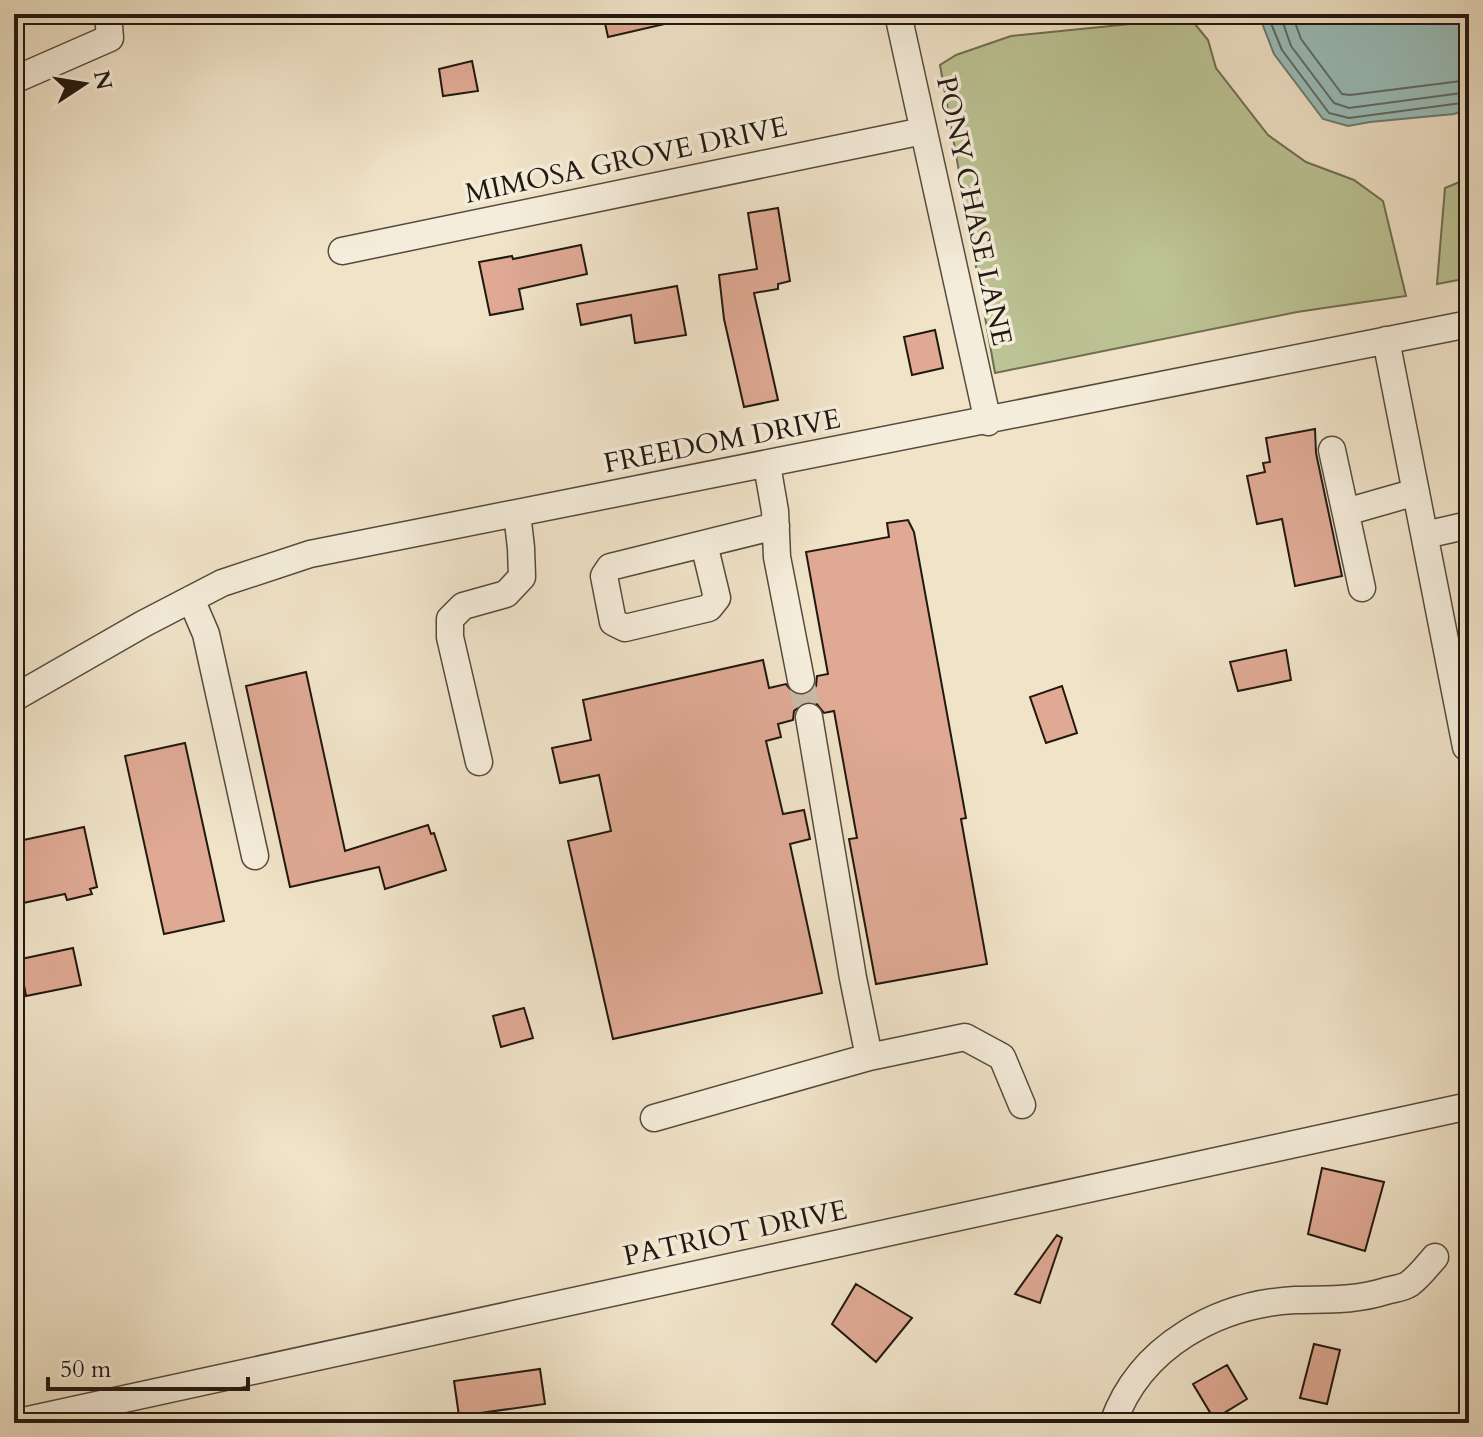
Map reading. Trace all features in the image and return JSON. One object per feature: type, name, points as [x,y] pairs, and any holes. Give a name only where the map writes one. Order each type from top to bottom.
[{"type":"street","points":[[14,80],[110,38],[108,14]]},
{"type":"street","name":"PONY CHASE LANE","points":[[898,14],[988,422]]},
{"type":"street","name":"MIMOSA GROVE DRIVE","points":[[342,251],[923,131]]},
{"type":"street","name":"FREEDOM DRIVE","points":[[14,698],[222,583],[310,554],[988,422],[1469,324]]},
{"type":"street","points":[[1386,340],[1466,747]]},
{"type":"street","points":[[1332,450],[1362,588]]},
{"type":"street","points":[[767,465],[777,557],[801,680]]},
{"type":"street","points":[[1346,512],[1416,492]]},
{"type":"street","points":[[479,762],[450,637],[450,619],[463,606],[506,594],[522,577],[517,513]]},
{"type":"street","points":[[1425,535],[1469,525]]},
{"type":"street","points":[[704,544],[776,526]]},
{"type":"street","points":[[191,599],[206,634],[255,856]]},
{"type":"street","points":[[809,717],[869,1057]]},
{"type":"street","points":[[654,1118],[869,1057],[965,1037],[1002,1057],[1022,1105]]},
{"type":"street","name":"PATRIOT DRIVE","points":[[14,1423],[1469,1106]]},
{"type":"street","points":[[1113,1423],[1135,1382],[1159,1354],[1188,1331],[1222,1314],[1257,1304],[1360,1299],[1408,1285],[1435,1257]]},
{"type":"green space","points":[[1190,18],[1208,40],[1216,68],[1268,135],[1306,162],[1354,180],[1383,201],[1406,296],[1297,312],[995,373],[940,65],[956,55],[1011,36]]},
{"type":"green space","points":[[1469,178],[1469,278],[1437,284],[1445,188]]},
{"type":"water","points":[[1273,14],[1469,14],[1469,109],[1454,114],[1348,126],[1323,119],[1274,54],[1260,18]]},
{"type":"building","points":[[603,14],[668,14],[669,23],[608,37]]},
{"type":"building","points":[[472,61],[478,91],[443,96],[439,69]]},
{"type":"building","points":[[778,208],[790,281],[778,284],[778,289],[754,293],[778,400],[744,407],[724,319],[719,275],[757,269],[748,213]]},
{"type":"building","points":[[581,245],[587,274],[519,289],[523,309],[490,315],[479,262],[512,256],[513,259]]},
{"type":"building","points":[[677,286],[686,335],[635,343],[631,315],[581,325],[577,304]]},
{"type":"building","points":[[935,330],[943,368],[912,375],[904,337]]},
{"type":"building","points":[[1315,429],[1316,453],[1342,576],[1295,586],[1282,519],[1257,524],[1247,476],[1265,472],[1263,463],[1270,462],[1266,438]]},
{"type":"building","points":[[908,520],[914,532],[966,818],[961,819],[987,964],[876,984],[849,839],[857,838],[834,711],[824,713],[815,702],[806,701],[794,711],[793,720],[778,724],[781,737],[766,741],[783,814],[804,810],[810,839],[790,844],[822,993],[613,1039],[568,841],[611,831],[599,775],[560,783],[552,748],[591,740],[583,700],[763,660],[769,688],[786,684],[795,695],[803,696],[811,692],[816,686],[817,676],[828,674],[806,552],[889,537],[887,523]]},
{"type":"building","points":[[1286,650],[1291,680],[1238,691],[1230,662]]},
{"type":"building","points":[[306,672],[345,851],[428,825],[431,834],[434,833],[446,870],[385,889],[379,867],[290,887],[246,686]]},
{"type":"building","points":[[1062,686],[1077,733],[1046,743],[1030,697]]},
{"type":"building","points":[[185,743],[224,921],[164,934],[125,756]]},
{"type":"building","points":[[84,827],[97,887],[90,889],[92,894],[67,900],[65,894],[14,905],[14,842]]},
{"type":"building","points":[[73,948],[81,985],[26,996],[21,959]]},
{"type":"building","points":[[524,1008],[533,1038],[501,1047],[493,1016]]},
{"type":"building","points":[[1322,1168],[1384,1182],[1365,1251],[1308,1234]]},
{"type":"building","points":[[1057,1235],[1062,1238],[1040,1303],[1015,1294]]},
{"type":"building","points":[[856,1284],[912,1318],[876,1362],[832,1324]]},
{"type":"building","points":[[1314,1344],[1340,1350],[1327,1404],[1300,1398]]},
{"type":"building","points":[[1227,1365],[1247,1399],[1214,1419],[1193,1384]]},
{"type":"building","points":[[540,1369],[545,1404],[459,1416],[454,1381]]},
{"type":"tunnel","points":[[801,680],[809,717]]}]
